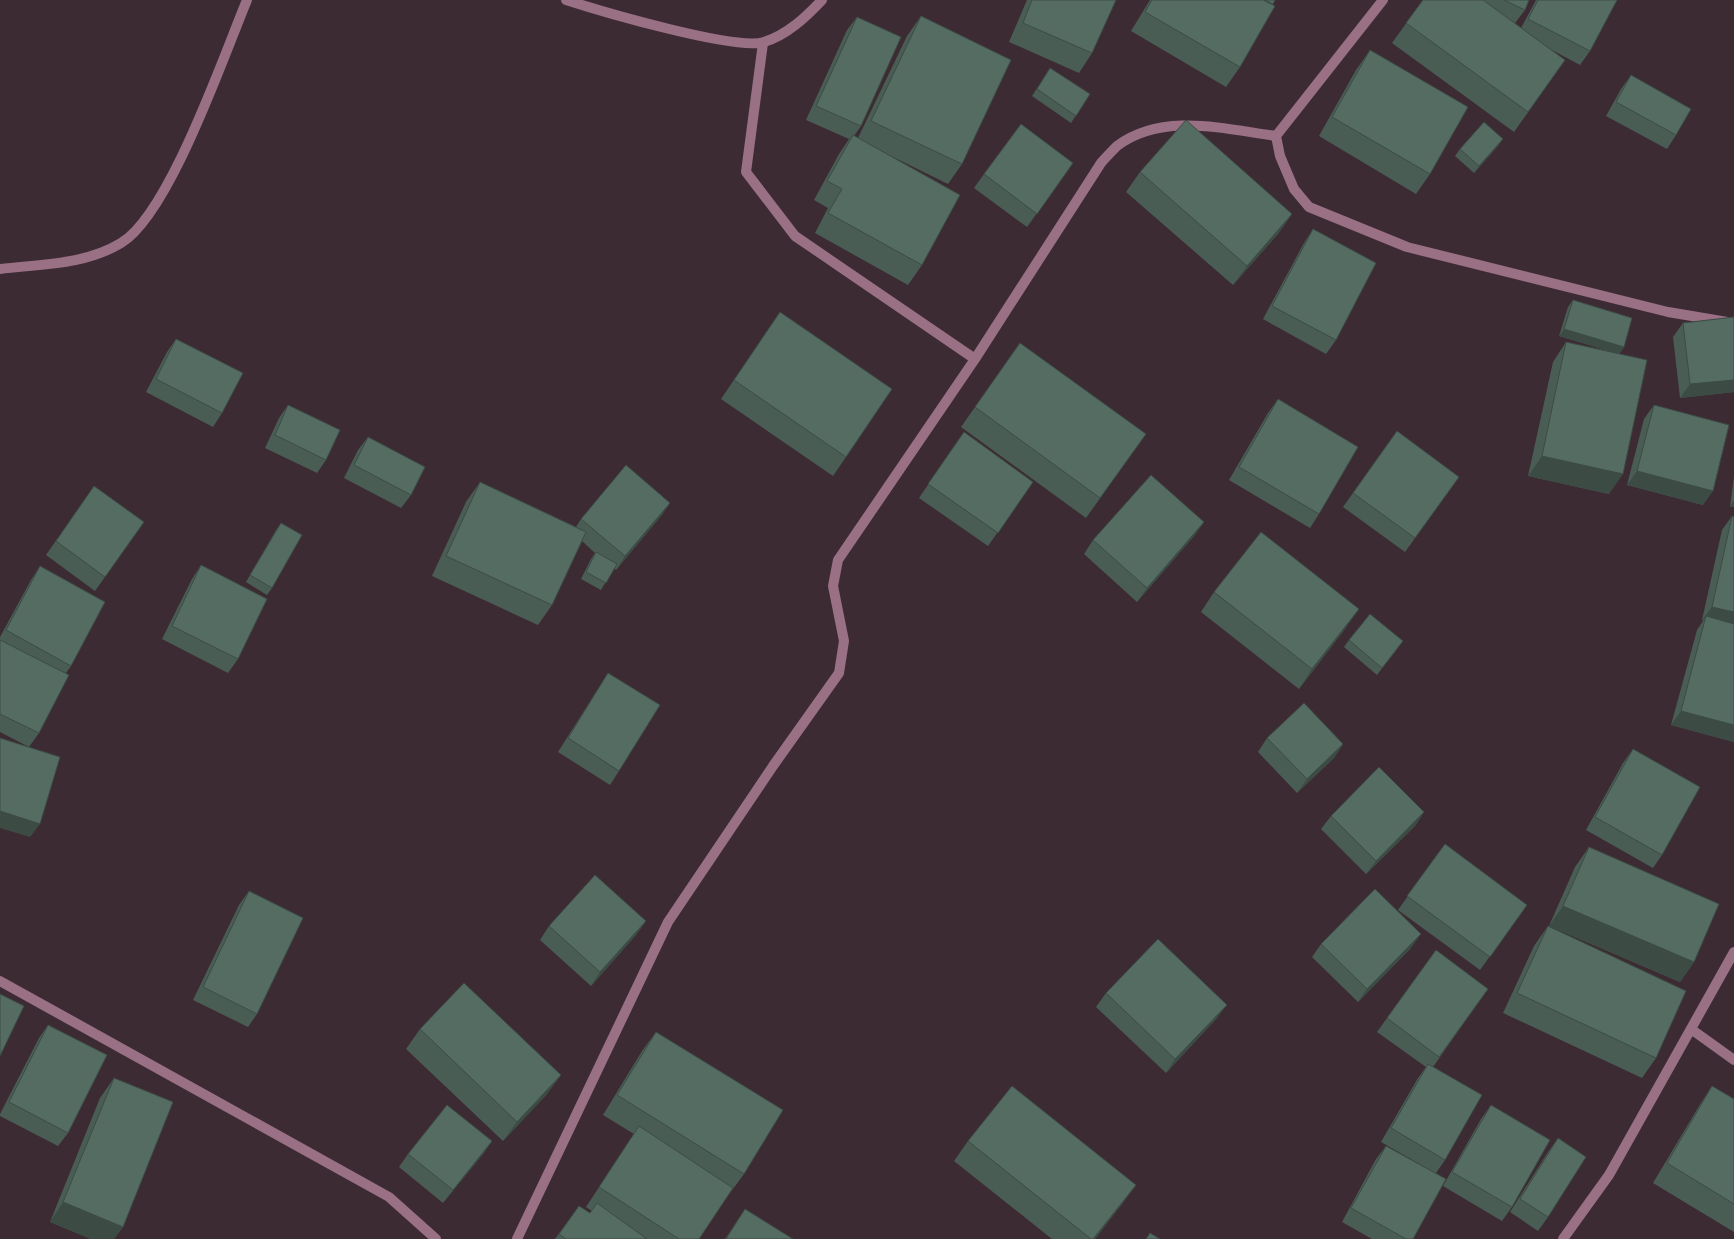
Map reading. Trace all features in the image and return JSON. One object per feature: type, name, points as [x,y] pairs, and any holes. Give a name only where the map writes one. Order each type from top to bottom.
[{"type":"street","points":[[0,269],[83,260],[121,243],[137,231],[184,153],[247,0]]},
{"type":"street","points":[[566,0],[724,42],[763,43],[803,20],[822,0]]},
{"type":"street","points":[[1383,0],[1276,136],[1280,156],[1294,189],[1309,207],[1407,248],[1668,312],[1734,323]]},
{"type":"street","points":[[763,43],[746,172],[795,236],[975,359]]},
{"type":"street","points":[[517,1239],[668,922],[839,673],[844,641],[833,586],[838,560],[975,359],[1101,163],[1118,146],[1163,126],[1199,125],[1276,136]]},
{"type":"street","points":[[1563,1239],[1609,1175],[1734,952]]},
{"type":"street","points":[[0,981],[389,1197],[436,1239]]},
{"type":"street","points":[[1690,1029],[1734,1060]]},
{"type":"building","points":[[1032,0],[1116,0],[1092,53],[1023,23]]},
{"type":"building","points":[[1152,0],[1263,0],[1275,6],[1240,67],[1145,12]]},
{"type":"building","points":[[1265,0],[1275,0],[1273,4]]},
{"type":"building","points":[[1423,0],[1483,0],[1565,60],[1528,112],[1406,23]]},
{"type":"building","points":[[1504,0],[1529,0],[1525,10]]},
{"type":"building","points":[[1538,0],[1617,0],[1590,51],[1528,19]]},
{"type":"building","points":[[921,16],[1011,60],[962,164],[871,121]]},
{"type":"building","points":[[857,17],[901,37],[861,126],[816,106]]},
{"type":"building","points":[[1370,50],[1468,107],[1430,174],[1332,117]]},
{"type":"building","points":[[1050,68],[1090,94],[1076,116],[1037,89]]},
{"type":"building","points":[[1631,75],[1691,109],[1676,135],[1616,102]]},
{"type":"building","points":[[1186,120],[1292,214],[1247,266],[1140,172]]},
{"type":"building","points":[[1484,122],[1503,139],[1479,166],[1460,149]]},
{"type":"building","points":[[1021,124],[1073,163],[1037,214],[984,174]]},
{"type":"building","points":[[853,135],[960,195],[922,265],[828,213],[842,189],[827,181]]},
{"type":"building","points":[[1313,229],[1376,263],[1336,340],[1272,306]]},
{"type":"building","points":[[1573,300],[1632,318],[1624,347],[1564,329]]},
{"type":"building","points":[[780,312],[892,389],[846,457],[734,380]]},
{"type":"building","points":[[1734,317],[1734,380],[1690,384],[1683,323]]},
{"type":"building","points":[[176,339],[243,373],[222,413],[156,379]]},
{"type":"building","points":[[1566,342],[1647,360],[1623,474],[1542,456]]},
{"type":"building","points":[[1020,343],[1146,434],[1100,498],[975,407]]},
{"type":"building","points":[[1278,399],[1358,447],[1319,514],[1239,467]]},
{"type":"building","points":[[288,405],[340,430],[326,460],[275,435]]},
{"type":"building","points":[[1654,405],[1729,425],[1713,491],[1637,471]]},
{"type":"building","points":[[1397,431],[1459,477],[1415,538],[1353,493]]},
{"type":"building","points":[[964,432],[1033,482],[998,533],[928,484]]},
{"type":"building","points":[[368,437],[425,467],[411,495],[354,465]]},
{"type":"building","points":[[626,465],[670,503],[625,556],[581,519]]},
{"type":"building","points":[[1151,475],[1204,522],[1147,588],[1093,540]]},
{"type":"building","points":[[480,482],[586,532],[552,605],[446,556]]},
{"type":"building","points":[[94,486],[144,522],[105,577],[56,541]]},
{"type":"building","points":[[1732,516],[1734,517],[1734,612],[1712,607]]},
{"type":"building","points":[[281,523],[302,535],[272,588],[250,575]]},
{"type":"building","points":[[1261,532],[1359,609],[1312,669],[1214,592]]},
{"type":"building","points":[[596,552],[617,564],[606,583],[586,572]]},
{"type":"building","points":[[201,565],[267,599],[238,659],[172,626]]},
{"type":"building","points":[[40,566],[105,602],[71,666],[6,630]]},
{"type":"building","points":[[1370,614],[1403,641],[1382,668],[1349,640]]},
{"type":"building","points":[[1706,616],[1734,624],[1734,725],[1681,711]]},
{"type":"building","points":[[0,640],[69,675],[39,733],[0,714]]},
{"type":"building","points":[[608,673],[660,705],[619,771],[568,738]]},
{"type":"building","points":[[1304,703],[1343,744],[1307,779],[1267,738]]},
{"type":"building","points":[[0,738],[60,757],[40,824],[0,811]]},
{"type":"building","points":[[1633,749],[1700,787],[1662,855],[1595,817]]},
{"type":"building","points":[[1379,767],[1424,812],[1376,861],[1331,816]]},
{"type":"building","points":[[1445,844],[1527,905],[1490,957],[1407,896]]},
{"type":"building","points":[[1589,847],[1719,904],[1694,962],[1563,906]]},
{"type":"building","points":[[595,875],[646,921],[600,972],[549,926]]},
{"type":"building","points":[[1375,889],[1421,934],[1367,989],[1321,944]]},
{"type":"building","points":[[249,891],[303,918],[257,1014],[203,987]]},
{"type":"building","points":[[1548,926],[1686,991],[1656,1058],[1517,993]]},
{"type":"building","points":[[1158,939],[1227,1005],[1175,1059],[1106,993]]},
{"type":"building","points":[[1436,950],[1488,989],[1439,1057],[1387,1018]]},
{"type":"building","points":[[464,983],[561,1075],[517,1122],[420,1029]]},
{"type":"building","points":[[0,994],[24,1006],[0,1056]]},
{"type":"building","points":[[48,1025],[107,1055],[68,1133],[9,1102]]},
{"type":"building","points":[[656,1032],[783,1110],[744,1174],[617,1095]]},
{"type":"building","points":[[1428,1064],[1482,1095],[1445,1160],[1391,1128]]},
{"type":"building","points":[[114,1078],[173,1102],[123,1227],[63,1202]]},
{"type":"building","points":[[1012,1086],[1136,1185],[1093,1239],[968,1141]]},
{"type":"building","points":[[1712,1086],[1734,1099],[1734,1204],[1667,1163]]},
{"type":"building","points":[[447,1105],[492,1141],[453,1190],[408,1154]]},
{"type":"building","points":[[1491,1105],[1550,1140],[1512,1207],[1452,1172]]},
{"type":"building","points":[[639,1126],[733,1188],[699,1239],[679,1239],[599,1187]]},
{"type":"building","points":[[1558,1138],[1586,1157],[1548,1217],[1520,1199]]},
{"type":"building","points":[[1386,1146],[1446,1179],[1413,1239],[1406,1239],[1351,1208]]},
{"type":"building","points":[[597,1203],[647,1239],[566,1239],[559,1234],[579,1206],[590,1213]]},
{"type":"building","points":[[745,1209],[793,1239],[726,1239]]},
{"type":"building","points":[[1150,1233],[1160,1239],[1146,1239]]}]
